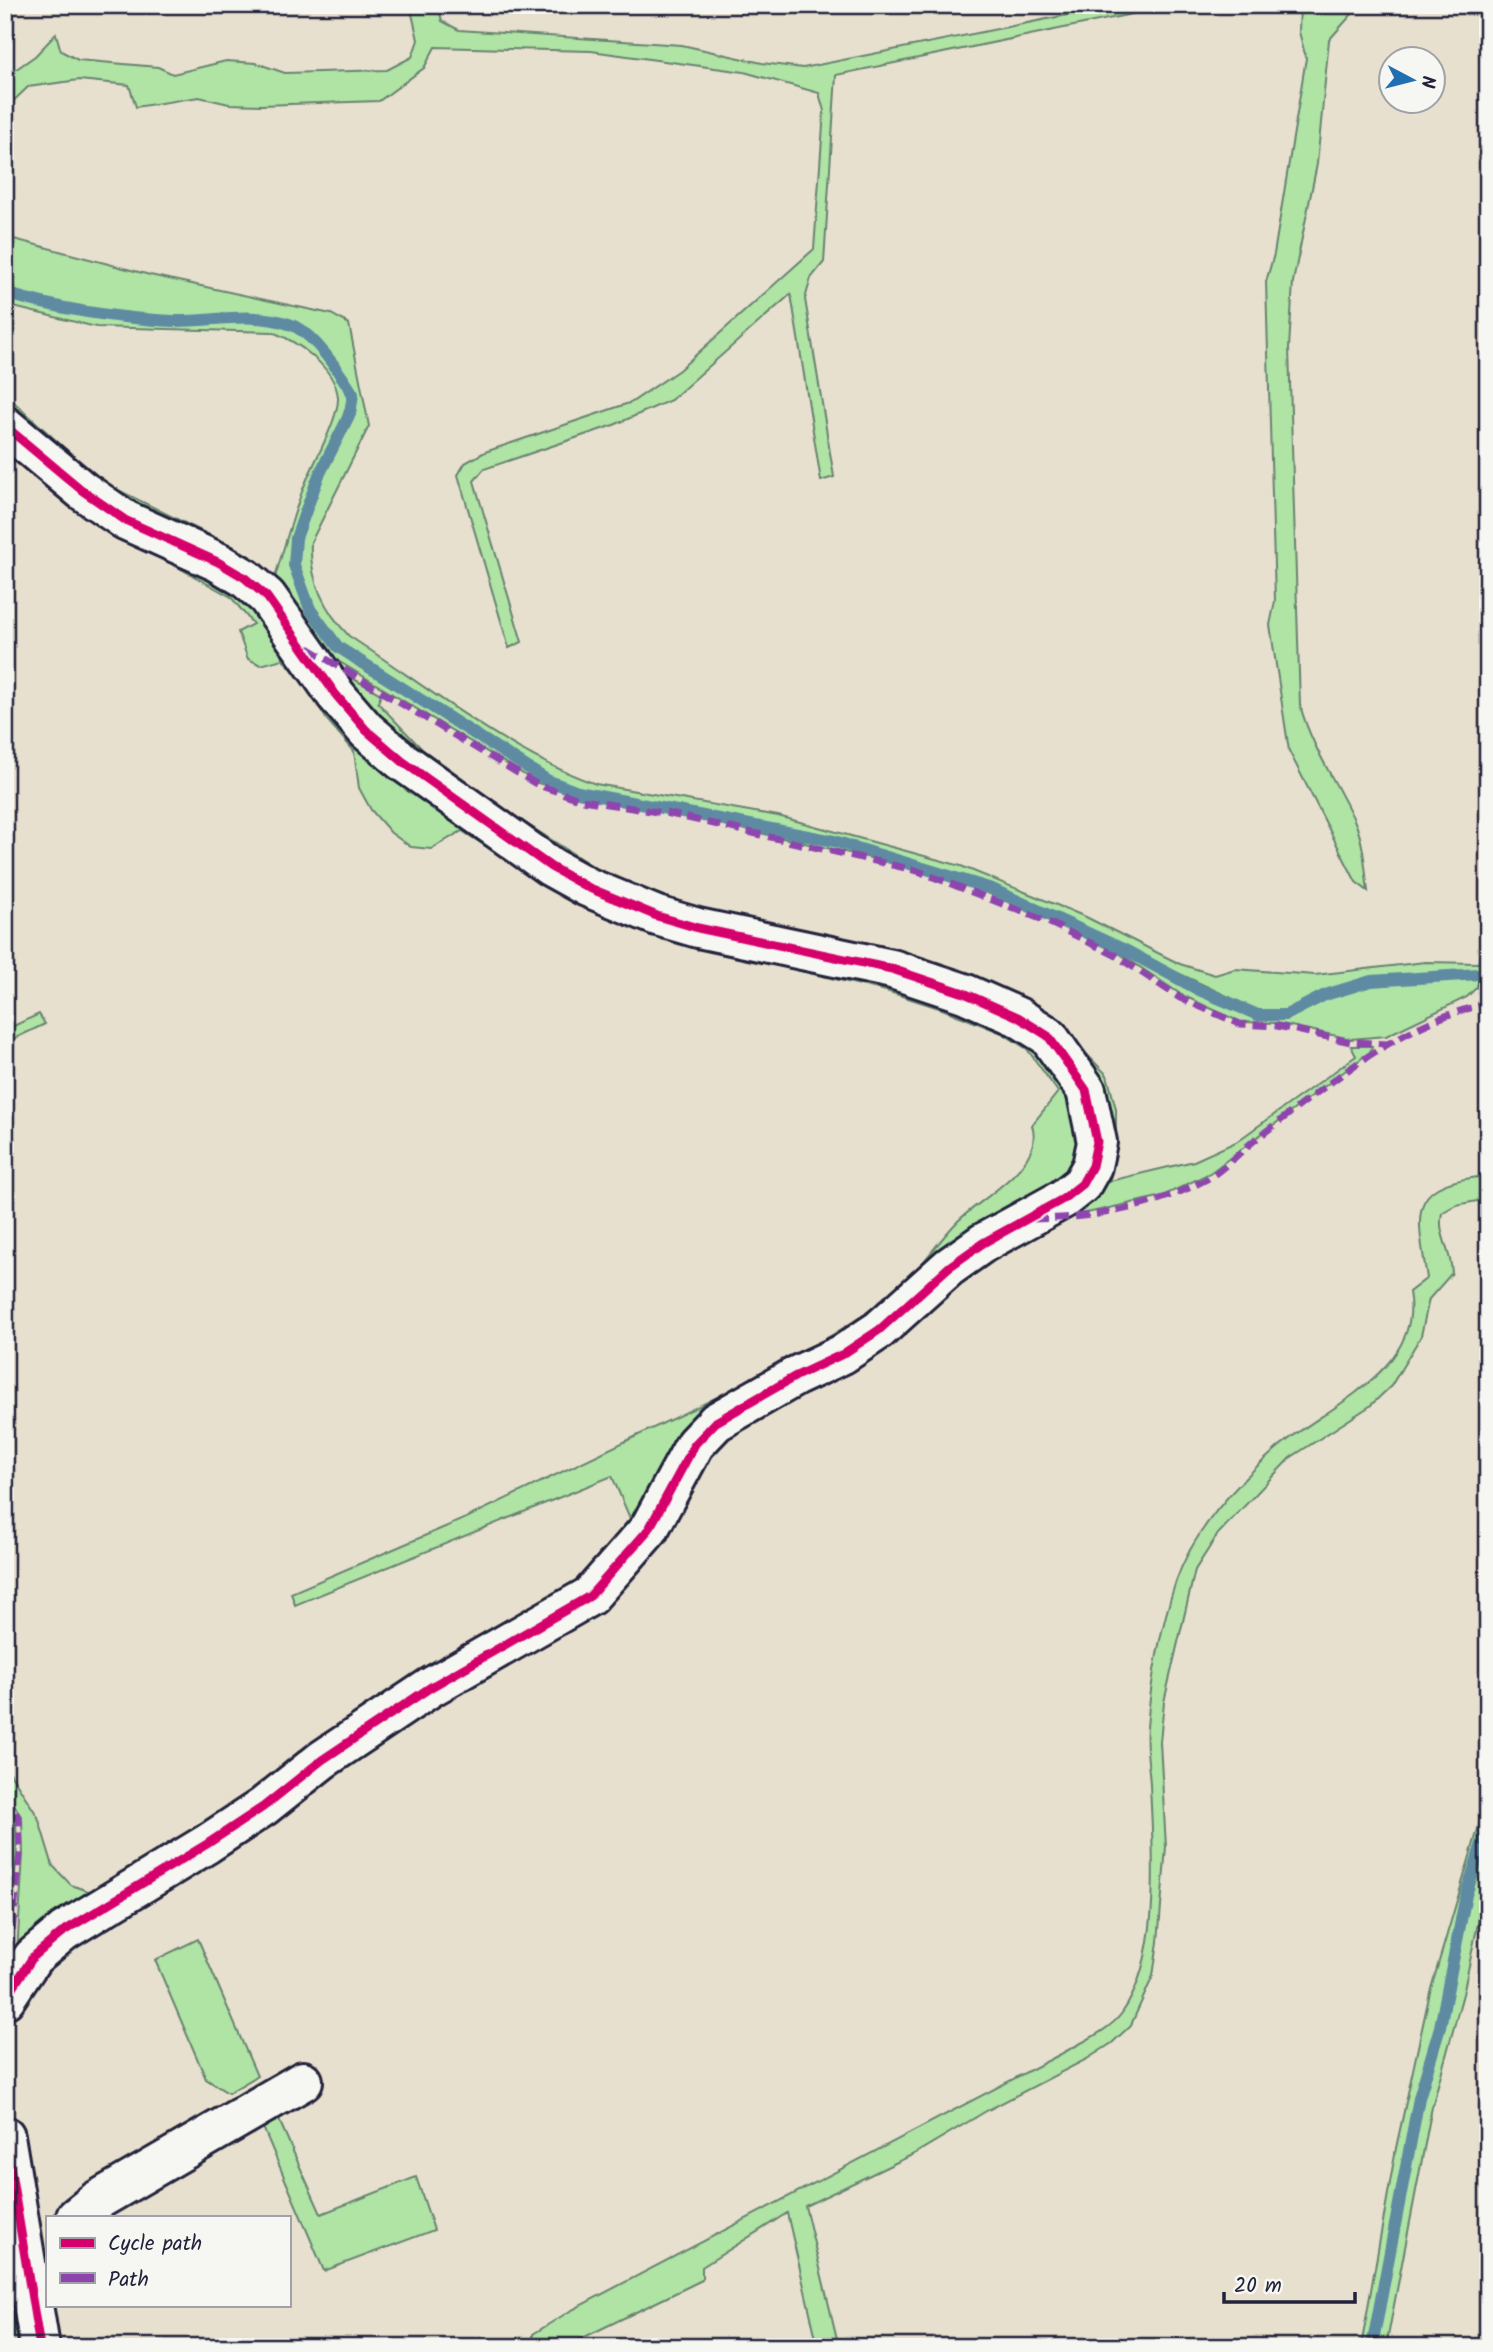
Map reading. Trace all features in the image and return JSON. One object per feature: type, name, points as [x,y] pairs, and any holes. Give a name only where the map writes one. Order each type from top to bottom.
[{"type":"street","points":[[5,426],[83,491],[125,520],[218,562],[245,578],[267,597],[336,695],[366,730],[401,761],[551,867],[657,916],[698,928],[892,969],[964,993],[1018,1017],[1048,1036],[1086,1090],[1097,1142],[1093,1166],[1082,1184],[1063,1199],[983,1243],[949,1267],[880,1330],[843,1354],[796,1376],[716,1422],[695,1444],[649,1529],[590,1596],[431,1687],[321,1759],[263,1807],[64,1931],[33,1957],[5,1999]]},
{"type":"street","points":[[77,2216],[96,2201],[303,2081]]},
{"type":"street","points":[[5,2136],[10,2196],[37,2268],[40,2347]]},
{"type":"green space","points":[[410,5],[438,5],[442,21],[459,30],[682,45],[762,63],[803,68],[1117,5],[1176,5],[836,75],[824,262],[811,278],[805,299],[834,477],[821,481],[791,294],[671,400],[614,425],[484,469],[474,481],[522,642],[509,648],[458,475],[465,463],[485,452],[632,402],[679,370],[814,249],[824,111],[819,93],[744,72],[591,51],[435,47],[424,68],[379,101],[261,105],[229,104],[199,97],[136,107],[129,85],[79,80],[28,87],[5,109],[5,77],[35,56],[56,34],[61,51],[78,60],[158,67],[173,74],[226,61],[256,63],[285,73],[387,70],[412,57],[418,40]]},
{"type":"green space","points":[[1300,5],[1360,5],[1329,40],[1317,164],[1293,282],[1289,348],[1300,705],[1311,736],[1358,830],[1368,891],[1356,882],[1289,751],[1270,625],[1275,601],[1266,282],[1274,254],[1306,58],[1299,32]]},
{"type":"green space","points":[[5,223],[10,238],[150,275],[331,314],[349,324],[369,426],[311,542],[313,569],[325,605],[349,636],[469,718],[533,756],[596,784],[778,816],[961,866],[1086,917],[1180,964],[1215,975],[1235,969],[1315,975],[1425,962],[1478,963],[1488,935],[1487,970],[1370,978],[1324,992],[1285,1012],[1259,1011],[993,886],[834,838],[579,789],[548,777],[340,645],[313,607],[297,565],[299,538],[323,476],[352,415],[356,393],[337,363],[320,343],[302,326],[281,317],[251,314],[152,317],[110,313],[47,302],[5,290]]},
{"type":"green space","points":[[5,296],[67,312],[109,319],[173,324],[248,321],[277,323],[298,332],[315,347],[349,394],[340,425],[296,523],[292,559],[294,577],[300,595],[318,627],[359,667],[547,781],[578,794],[672,810],[770,833],[833,844],[918,869],[670,813],[582,797],[538,783],[325,653],[133,516],[5,414],[5,394],[102,482],[236,548],[275,577],[299,500],[337,407],[336,387],[323,366],[293,342],[272,332],[96,327],[5,305]]},
{"type":"green space","points":[[5,435],[36,465],[105,518],[143,540],[211,570],[249,594],[277,623],[320,689],[363,742],[406,779],[475,829],[580,894],[639,923],[875,975],[978,1012],[1022,1038],[1057,1069],[1080,1107],[1086,1135],[1082,1159],[1070,1178],[1052,1194],[964,1244],[858,1334],[812,1361],[736,1396],[706,1418],[682,1450],[627,1543],[599,1573],[567,1599],[414,1686],[222,1828],[60,1922],[39,1939],[16,1970],[23,1854],[22,1818],[5,1789],[5,1765],[38,1817],[53,1866],[71,1885],[91,1892],[233,1811],[435,1663],[577,1581],[605,1557],[632,1523],[612,1476],[295,1605],[291,1593],[466,1518],[776,1369],[843,1328],[905,1282],[958,1221],[1021,1167],[1034,1140],[1032,1125],[1058,1092],[1027,1049],[1002,1033],[942,1009],[886,991],[693,946],[622,923],[530,874],[462,831],[431,849],[411,847],[391,833],[371,810],[359,788],[354,751],[327,720],[301,678],[282,659],[261,665],[248,659],[238,632],[253,624],[231,597],[79,512],[39,481],[5,448]]},
{"type":"green space","points":[[330,666],[381,694],[378,703],[422,749],[516,817],[611,878],[702,909],[927,960],[986,980],[1039,1005],[1107,1075],[1116,1109],[1116,1139],[1110,1181],[1194,1161],[1236,1142],[1356,1056],[1351,1046],[1372,1046],[1370,1052],[1210,1173],[1163,1196],[1078,1215],[1054,1215],[1088,1189],[1059,1038],[630,900],[419,765]]},
{"type":"green space","points":[[925,871],[991,891],[1257,1018],[1287,1018],[1327,998],[1371,984],[1479,977],[1477,987],[1467,997],[1386,1036],[1351,1039],[1277,1023],[1240,1022],[1182,995],[1117,952],[990,894]]},
{"type":"green space","points":[[39,1014],[45,1024],[5,1043],[5,1030]]},
{"type":"green space","points":[[1488,1176],[1488,1199],[1456,1205],[1442,1213],[1441,1228],[1452,1273],[1429,1299],[1421,1336],[1391,1386],[1370,1406],[1290,1458],[1218,1534],[1195,1570],[1164,1702],[1160,1742],[1166,1847],[1158,1942],[1153,1976],[1131,2025],[1112,2043],[1087,2059],[988,2110],[914,2154],[805,2206],[839,2347],[818,2347],[787,2213],[702,2267],[702,2280],[564,2347],[533,2347],[533,2334],[570,2311],[1085,2041],[1110,2025],[1122,2013],[1135,1990],[1144,1963],[1149,1933],[1153,1840],[1147,1727],[1161,1634],[1183,1563],[1217,1510],[1259,1464],[1294,1435],[1342,1403],[1386,1366],[1401,1345],[1409,1320],[1409,1292],[1427,1278],[1420,1234],[1423,1204],[1430,1193],[1443,1185]]},
{"type":"green space","points":[[1488,1795],[1488,1816],[1463,1894],[1437,2026],[1416,2098],[1369,2347],[1361,2347],[1396,2148],[1430,1992]]},
{"type":"green space","points":[[5,1800],[16,1820],[17,1854],[5,1971],[8,1818]]},
{"type":"green space","points":[[1488,1833],[1488,1876],[1463,1994],[1432,2107],[1386,2347],[1376,2347],[1422,2099],[1443,2028],[1469,1896]]},
{"type":"green space","points":[[198,1939],[257,2076],[228,2093],[206,2079],[155,1960]]},
{"type":"green space","points":[[271,2102],[321,2214],[416,2177],[434,2230],[324,2271],[256,2111]]},
{"type":"green space","points":[[5,2214],[27,2347],[5,2347]]},
{"type":"waterway","points":[[5,293],[67,309],[130,318],[173,321],[246,318],[275,320],[298,328],[307,335],[325,354],[353,394],[350,414],[319,475],[296,538],[294,565],[310,609],[338,647],[547,780],[578,792],[834,841],[992,889],[1127,951],[1199,990],[1258,1015],[1286,1015],[1325,995],[1371,981],[1479,974]]},
{"type":"waterway","points":[[1372,2347],[1419,2098],[1440,2027],[1466,1895],[1488,1824]]},
{"type":"marked path","points":[[308,648],[538,785],[582,800],[670,814],[918,871],[1046,921],[1115,955],[1180,998],[1240,1024],[1277,1026],[1351,1042],[1388,1044]]},
{"type":"marked path","points":[[1483,1005],[1488,980]]},
{"type":"marked path","points":[[1033,1219],[1123,1210],[1186,1189],[1214,1175],[1339,1076],[1396,1039],[1456,1012],[1488,1004]]},
{"type":"marked path","points":[[5,1794],[19,1819],[20,1854],[6,1990]]},
{"type":"cycle path","points":[[5,426],[83,491],[125,520],[218,562],[245,578],[267,597],[336,695],[366,730],[402,761],[551,867],[587,887],[657,916],[698,928],[892,969],[964,993],[1018,1017],[1048,1036],[1086,1090],[1097,1142],[1092,1166],[1082,1184],[1063,1199],[983,1243],[949,1267],[879,1330],[843,1354],[796,1376],[716,1422],[695,1444],[649,1529],[590,1596],[431,1687],[322,1760],[263,1807],[64,1931],[33,1957],[5,1999]]},
{"type":"cycle path","points":[[5,2136],[40,2347]]}]
